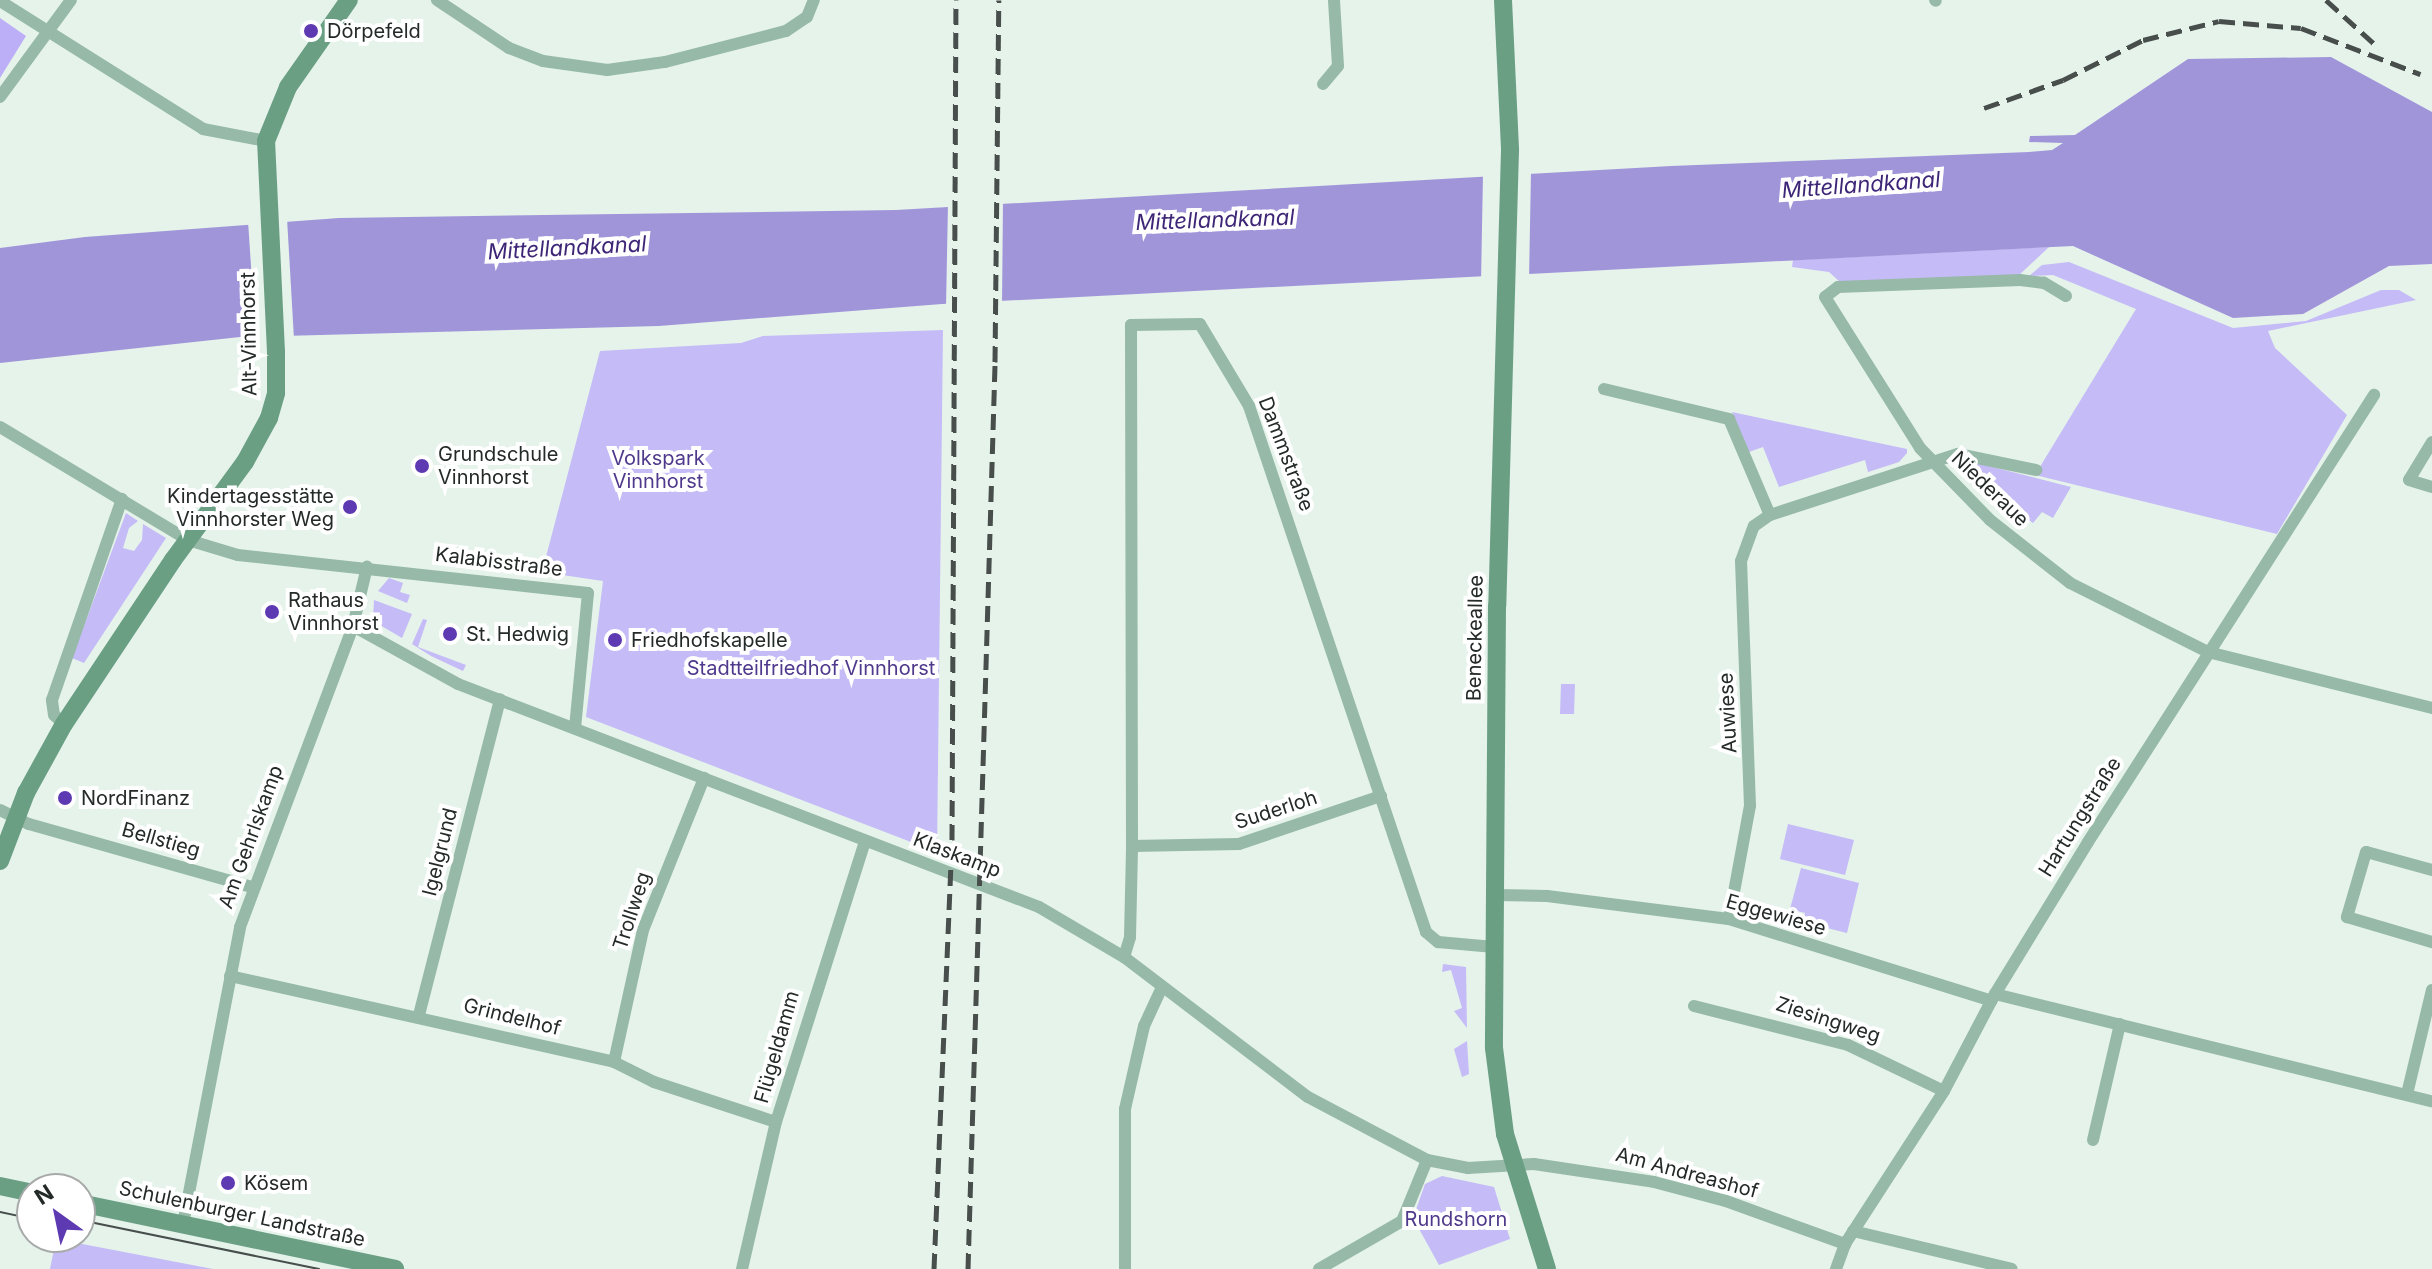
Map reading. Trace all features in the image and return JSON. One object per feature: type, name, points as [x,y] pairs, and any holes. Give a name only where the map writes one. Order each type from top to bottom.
[{"type":"street","points":[[0,97],[71,0]]},
{"type":"street","name":"Alt-Vinnhorst","points":[[0,861],[8,814],[64,724],[188,540],[245,462],[269,418],[276,393],[276,352],[266,199],[266,141],[288,87],[349,0]]},
{"type":"street","points":[[437,0],[509,48],[543,61],[607,70],[665,62],[786,31],[807,17],[814,0]]},
{"type":"street","points":[[1323,84],[1338,66],[1334,0]]},
{"type":"street","name":"Beneckeallee","points":[[1503,0],[1510,148],[1504,301],[1494,947],[1496,1062],[1513,1165],[1547,1269]]},
{"type":"street","points":[[0,1],[50,29],[203,129],[266,141]]},
{"type":"street","name":"Niederaue","points":[[2066,296],[2044,283],[2020,280],[1827,292],[1826,303],[1888,404],[1933,462],[1990,520],[2070,583],[2208,652],[2432,708]]},
{"type":"street","name":"Dammstraße","points":[[1124,957],[1130,937],[1132,846],[1131,325],[1200,324],[1249,406],[1426,932],[1438,942],[1494,947]]},
{"type":"street","points":[[1604,389],[1729,419],[1770,515],[1958,454],[2036,470]]},
{"type":"street","name":"Hartungstraße","points":[[1836,1269],[1845,1244],[1944,1091],[1994,997],[2208,652],[2374,395]]},
{"type":"street","points":[[0,427],[188,540],[238,555],[367,567]]},
{"type":"street","points":[[2432,442],[2409,480],[2432,487]]},
{"type":"street","points":[[64,724],[54,715],[52,700],[122,499]]},
{"type":"street","name":"Auwiese","points":[[1729,919],[1750,806],[1741,561],[1749,535],[1770,515]]},
{"type":"street","name":"Am Gehrlskamp","points":[[183,1224],[230,976],[251,887],[353,626],[367,567]]},
{"type":"street","name":"Kalabisstraße","points":[[367,567],[588,593],[575,727]]},
{"type":"street","name":"Klaskamp","points":[[353,626],[458,684],[1039,907],[1124,957],[1308,1097],[1352,1125],[1427,1160],[1468,1168],[1513,1165]]},
{"type":"street","name":"Igelgrund","points":[[419,1015],[500,699]]},
{"type":"street","name":"Trollweg","points":[[614,1062],[643,930],[704,778]]},
{"type":"street","name":"Suderloh","points":[[1132,846],[1239,844],[1381,796]]},
{"type":"street","name":"Bellstieg","points":[[8,814],[251,887]]},
{"type":"street","name":"Flügeldamm","points":[[742,1269],[776,1122],[865,841]]},
{"type":"street","points":[[2432,870],[2366,852],[2347,917],[2432,942]]},
{"type":"street","name":"Eggewiese","points":[[1495,895],[1547,896],[1729,919],[1994,997],[2120,1024],[2432,1101]]},
{"type":"street","name":"Grindelhof","points":[[230,976],[419,1015],[614,1062],[654,1082],[776,1122]]},
{"type":"street","points":[[1125,1269],[1125,1109],[1144,1026],[1162,987]]},
{"type":"street","points":[[2407,1094],[2432,990]]},
{"type":"street","name":"Ziesingweg","points":[[1694,1006],[1848,1045],[1944,1091]]},
{"type":"street","points":[[2093,1140],[2120,1024]]},
{"type":"street","points":[[1319,1269],[1402,1221],[1427,1160]]},
{"type":"street","name":"Am Andreashof","points":[[1513,1165],[1591,1169],[1654,1182],[1726,1201],[1845,1244]]},
{"type":"street","name":"Schulenburger Landstraße","points":[[96,1206],[395,1269]]},
{"type":"street","points":[[1853,1231],[2012,1269]]},
{"type":"green space","points":[[2049,247],[2017,277],[1840,282],[1829,272],[1792,267],[1793,260]]},
{"type":"green space","points":[[2069,262],[2233,328],[2306,321],[2381,290],[2399,290],[2416,300],[2268,331],[2275,348],[2347,415],[2277,534],[2035,475],[2136,309],[2053,275],[2029,276],[2042,265]]},
{"type":"green space","name":"Stadtteilfriedhof Vinnhorst","points":[[943,330],[937,852],[586,717],[603,581],[542,572],[600,351],[741,343],[763,336]]},
{"type":"green space","points":[[1732,412],[1907,449],[1907,453],[1899,462],[1868,472],[1865,460],[1779,487],[1763,447],[1749,452]]},
{"type":"green space","points":[[1973,462],[2071,487],[2053,518],[2042,512],[2033,523],[1967,474]]},
{"type":"green space","points":[[126,513],[138,521],[129,528],[123,548],[134,551],[142,540],[143,524],[166,538],[84,663],[72,658]]},
{"type":"green space","points":[[389,578],[403,583],[400,592],[410,595],[407,603],[378,591]]},
{"type":"green space","points":[[374,600],[412,614],[402,638],[373,621]]},
{"type":"green space","points":[[423,619],[427,620],[418,647],[466,665],[463,671],[412,644]]},
{"type":"green space","points":[[1561,684],[1575,684],[1574,714],[1560,714]]},
{"type":"green space","points":[[1788,824],[1854,840],[1845,875],[1780,859]]},
{"type":"green space","points":[[1801,868],[1859,883],[1847,933],[1803,922],[1805,913],[1790,909]]},
{"type":"green space","points":[[1443,964],[1466,967],[1467,1028],[1454,1011],[1462,1008],[1451,970],[1442,972]]},
{"type":"green space","points":[[1467,1041],[1469,1074],[1462,1077],[1454,1049]]},
{"type":"green space","name":"Rundshorn","points":[[1442,1176],[1494,1187],[1510,1239],[1439,1265],[1413,1218],[1425,1184]]},
{"type":"green space","points":[[96,1247],[213,1269],[50,1269],[53,1253],[96,1253]]},
{"type":"shaded area","points":[[0,18],[26,36],[0,78]]},
{"type":"water","name":"Mittellandkanal","points":[[2331,57],[2432,112],[2432,264],[2389,266],[2303,314],[2233,318],[2073,246],[942,304],[659,326],[240,337],[0,363],[0,248],[85,237],[339,218],[896,210],[1671,166],[2029,152],[2052,150],[2063,143],[2029,142],[2030,136],[2075,135],[2188,59]]},
{"type":"pier","points":[[1531,171],[1529,280],[1481,282],[1483,174]]},
{"type":"pier","points":[[1003,200],[1002,306],[946,308],[948,203]]},
{"type":"pier","points":[[287,218],[294,339],[256,341],[248,221]]},
{"type":"tram line","points":[[0,1212],[16,1216]]},
{"type":"tram line","points":[[96,1223],[319,1269]]},
{"type":"railway","points":[[934,1269],[952,840],[956,0]]},
{"type":"railway","points":[[968,1269],[995,362],[999,0]]},
{"type":"railway","points":[[2326,0],[2379,48]]},
{"type":"railway","points":[[1984,108],[2063,80],[2143,40],[2219,21],[2301,28],[2420,74]]},
{"type":"place","name":"Dörpefeld","points":[[311,31]]},
{"type":"place","name":"Grundschule Vinnhorst","points":[[422,466]]},
{"type":"place","name":"Kindertagesstätte Vinnhorster Weg","points":[[350,507]]},
{"type":"place","name":"Rathaus Vinnhorst","points":[[272,612]]},
{"type":"place","name":"St. Hedwig","points":[[450,634]]},
{"type":"place","name":"Friedhofskapelle","points":[[615,640]]},
{"type":"place","name":"NordFinanz","points":[[65,798]]},
{"type":"place","name":"Kösem","points":[[228,1183]]},
{"type":"park label","name":"Volkspark Vinnhorst","points":[[658,470]]}]
